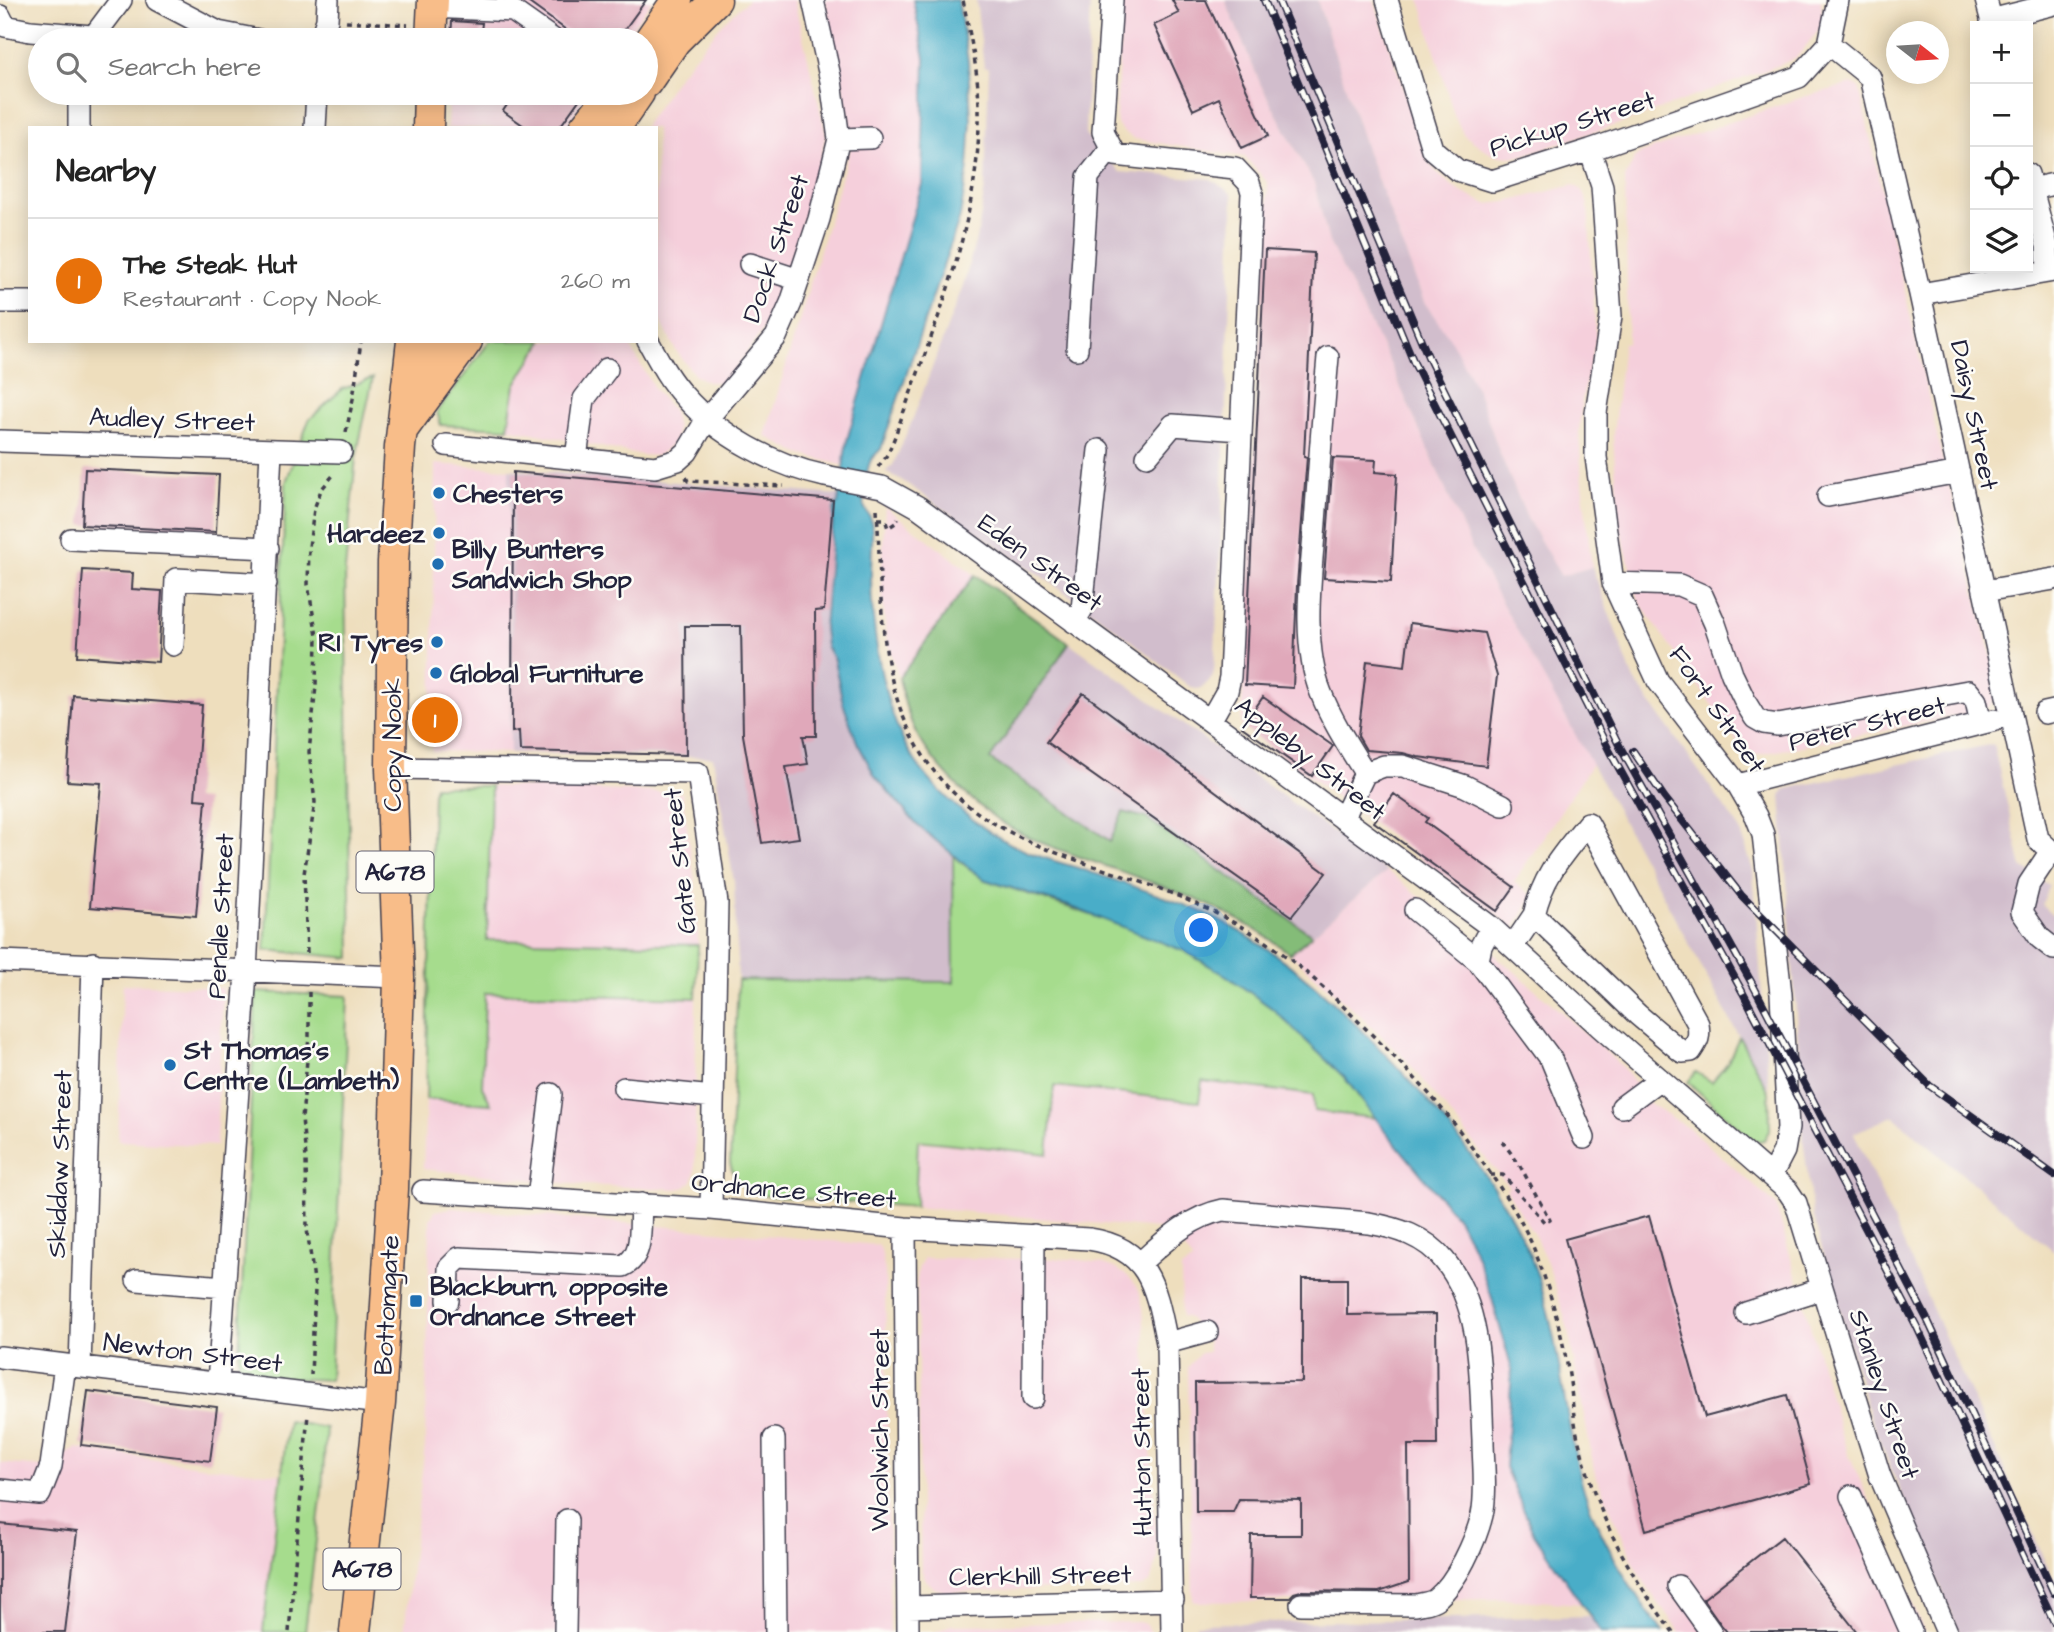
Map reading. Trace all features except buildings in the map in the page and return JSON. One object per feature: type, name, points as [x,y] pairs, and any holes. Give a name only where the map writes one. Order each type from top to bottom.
[{"type":"highway","points":[[658,28],[677,0]]},
{"type":"highway","points":[[658,61],[716,0]]},
{"type":"highway","points":[[428,126],[429,105]]},
{"type":"highway","points":[[587,126],[615,105]]},
{"type":"highway","points":[[616,126],[626,105]]},
{"type":"highway","name":"Copy Nook","points":[[399,977],[391,768],[393,562],[412,343]]},
{"type":"highway","points":[[404,416],[436,343]]},
{"type":"highway","points":[[404,416],[465,343]]},
{"type":"highway","name":"Bottomgate","points":[[355,1632],[380,1403],[393,1189],[399,977]]},
{"type":"street","points":[[100,28],[121,0]]},
{"type":"street","points":[[157,0],[210,28]]},
{"type":"street","name":"Dock Street","points":[[678,460],[687,452],[707,419],[776,337],[819,219],[839,138],[831,81],[813,0]]},
{"type":"street","points":[[1077,349],[1088,177],[1107,140],[1112,0]]},
{"type":"street","name":"Pickup Street","points":[[1387,0],[1432,149],[1457,170],[1492,181],[1799,77],[1829,44]]},
{"type":"street","points":[[1829,44],[1838,0]]},
{"type":"street","points":[[1990,16],[2054,4]]},
{"type":"street","points":[[432,18],[516,5],[528,28]]},
{"type":"street","points":[[0,16],[5,26],[28,31]]},
{"type":"street","name":"Daisy Street","points":[[1829,44],[1870,77],[1920,294],[2038,839],[2052,852]]},
{"type":"street","points":[[79,105],[79,126]]},
{"type":"street","points":[[315,126],[316,105]]},
{"type":"street","points":[[839,138],[870,138]]},
{"type":"street","name":"Appleby Street","points":[[1107,140],[1115,155],[1235,168],[1249,183],[1252,193],[1230,677],[1227,691],[1210,721],[1491,927],[1771,1176]]},
{"type":"street","name":"Fort Street","points":[[1590,150],[1602,186],[1611,316],[1597,413],[1596,457],[1613,583],[1658,681],[1738,785],[1763,834],[1781,994],[1788,1128],[1784,1151],[1771,1176]]},
{"type":"street","points":[[2033,182],[2054,184]]},
{"type":"street","points":[[1920,294],[2051,271],[2033,193]]},
{"type":"street","points":[[750,264],[799,280]]},
{"type":"street","points":[[0,302],[28,302]]},
{"type":"street","points":[[649,343],[664,371],[684,397],[707,419]]},
{"type":"street","points":[[1328,357],[1312,562],[1312,651],[1321,693],[1339,732],[1365,773]]},
{"type":"street","points":[[576,458],[584,399],[607,369]]},
{"type":"street","name":"Eden Street","points":[[707,419],[766,457],[799,470],[878,488],[918,507],[1210,721]]},
{"type":"street","points":[[1147,456],[1173,425],[1241,430]]},
{"type":"street","name":"Audley Street","points":[[0,441],[341,452]]},
{"type":"street","points":[[446,445],[655,467],[678,460]]},
{"type":"street","points":[[1074,622],[1082,609],[1099,450]]},
{"type":"street","name":"Pendle Street","points":[[218,1383],[246,972],[271,451]]},
{"type":"street","points":[[1828,496],[1959,472]]},
{"type":"street","points":[[71,539],[268,548]]},
{"type":"street","points":[[173,645],[176,579],[266,584]]},
{"type":"street","points":[[1984,591],[2054,579]]},
{"type":"street","points":[[1613,583],[1679,585],[1702,595],[1742,695],[1755,718],[1764,723],[1778,725],[1968,691],[1976,701],[1981,723]]},
{"type":"street","name":"Peter Street","points":[[1738,785],[2011,716]]},
{"type":"street","points":[[1343,819],[1365,773],[1384,766],[1403,766],[1465,786],[1503,804]]},
{"type":"street","name":"Gate Street","points":[[391,768],[698,773],[717,902],[711,1209]]},
{"type":"street","points":[[1513,946],[1534,915],[1539,893],[1554,865],[1588,823],[1698,1024],[1700,1037],[1691,1051],[1682,1052],[1647,1022],[1534,915]]},
{"type":"street","points":[[2052,852],[2029,884],[2022,912],[2040,938],[2054,949]]},
{"type":"street","points":[[1415,910],[1478,961],[1550,1059],[1584,1138]]},
{"type":"street","points":[[1478,961],[1480,946],[1491,927]]},
{"type":"street","points":[[0,961],[399,977]]},
{"type":"street","name":"Skiddaw Street","points":[[0,1490],[40,1494],[51,1466],[73,1366],[93,964]]},
{"type":"street","points":[[1622,1107],[1661,1079]]},
{"type":"street","points":[[624,1088],[713,1097]]},
{"type":"street","points":[[538,1198],[551,1094]]},
{"type":"street","name":"Stanley Street","points":[[1771,1176],[1788,1191],[1796,1203],[1880,1476],[1947,1632]]},
{"type":"street","name":"Ordnance Street","points":[[423,1191],[711,1209],[905,1228],[1104,1241],[1125,1251],[1144,1268]]},
{"type":"street","points":[[448,1301],[449,1268],[459,1258],[623,1266],[632,1262],[638,1254],[640,1204]]},
{"type":"street","points":[[1144,1268],[1177,1231],[1208,1213],[1223,1210],[1393,1227],[1430,1246],[1444,1259],[1456,1277],[1467,1301],[1475,1333],[1480,1377],[1483,1511],[1471,1546],[1449,1584],[1434,1600],[1416,1605],[1301,1604]]},
{"type":"street","name":"Woolwich Street","points":[[905,1228],[908,1632]]},
{"type":"street","points":[[1033,1398],[1034,1235]]},
{"type":"street","name":"Hutton Street","points":[[1144,1268],[1160,1307],[1167,1343],[1172,1632]]},
{"type":"street","points":[[138,1280],[225,1287]]},
{"type":"street","points":[[1746,1313],[1821,1289]]},
{"type":"street","points":[[1167,1343],[1207,1332]]},
{"type":"street","name":"Newton Street","points":[[0,1357],[380,1403]]},
{"type":"street","points":[[774,1439],[776,1632]]},
{"type":"street","points":[[1851,1496],[1911,1632]]},
{"type":"street","points":[[565,1632],[567,1521]]},
{"type":"street","points":[[1678,1586],[1712,1632]]},
{"type":"street","name":"Clerkhill Street","points":[[908,1606],[1172,1600]]},
{"type":"path","points":[[962,0],[975,59],[979,111],[975,167],[965,235],[887,455],[878,488],[879,591],[888,664],[917,747],[938,777],[973,808],[1020,839],[1081,863],[1163,890],[1243,927],[1319,982],[1407,1068],[1460,1132],[1490,1175],[1535,1250],[1556,1312],[1576,1430],[1601,1514],[1621,1556],[1645,1595],[1673,1632]]},
{"type":"path","points":[[325,20],[432,18]]},
{"type":"path","points":[[678,460],[688,481],[805,487],[825,476]]},
{"type":"path","points":[[1490,1175],[1503,1175],[1545,1223],[1550,1220],[1519,1164],[1502,1141]]},
{"type":"shaded area","points":[[454,0],[652,0],[632,28],[453,28]]},
{"type":"shaded area","points":[[748,0],[794,0],[826,134],[816,178],[781,291],[767,324],[735,369],[722,382],[707,382],[694,374],[676,351],[658,315],[658,126],[644,126],[679,75],[724,22]]},
{"type":"shaded area","points":[[825,0],[913,0],[925,58],[922,184],[847,440],[845,466],[799,454],[765,436],[850,149],[851,129]]},
{"type":"shaded area","points":[[976,0],[1090,0],[1085,134],[1120,172],[1211,179],[1232,194],[1214,671],[1212,678],[1202,688],[1189,686],[1095,613],[900,479],[885,472],[893,465],[912,421],[965,280],[979,227],[985,187],[989,68],[984,67]]},
{"type":"shaded area","points":[[1122,0],[1225,0],[1261,85],[1314,183],[1329,242],[1389,361],[1472,549],[1592,764],[1514,882],[1533,896],[1514,928],[1241,726],[1268,183],[1245,157],[1135,139],[1122,131],[1116,116]]},
{"type":"shaded area","points":[[1225,0],[1317,0],[1367,152],[1424,302],[1451,340],[1478,392],[1527,518],[1561,576],[1592,567],[1633,678],[1740,829],[1753,871],[1769,1092],[1472,549],[1389,361],[1329,242],[1314,183],[1261,85]]},
{"type":"shaded area","points":[[1317,0],[1374,0],[1428,161],[1438,174],[1459,191],[1487,204],[1574,185],[1582,190],[1588,205],[1596,339],[1582,400],[1579,431],[1592,567],[1561,576],[1527,518],[1478,392],[1451,341],[1424,302],[1367,152]]},
{"type":"shaded area","points":[[1420,0],[1821,0],[1823,20],[1819,30],[1796,58],[1628,121],[1521,156],[1506,157],[1491,154],[1464,135],[1455,118]]},
{"type":"shaded area","points":[[1852,84],[1859,87],[1942,457],[1999,686],[1998,696],[1989,707],[1971,713],[1756,755],[1738,742],[1639,602],[1619,524],[1613,435],[1623,343],[1628,342],[1625,178],[1636,156],[1649,150],[1803,97]]},
{"type":"shaded area","points":[[448,105],[581,105],[566,126],[447,126]]},
{"type":"shaded area","points":[[542,343],[628,343],[656,391],[673,411],[677,428],[675,442],[657,456],[641,455],[508,428],[515,385]]},
{"type":"shaded area","points":[[435,464],[509,469],[510,753],[432,751]]},
{"type":"shaded area","points":[[509,469],[839,495],[826,646],[834,660],[843,703],[857,742],[875,776],[917,825],[953,856],[954,982],[738,980],[734,882],[713,757],[510,753]]},
{"type":"shaded area","points":[[885,507],[975,575],[899,678],[886,635],[881,583]]},
{"type":"shaded area","points":[[975,575],[1387,871],[1290,954],[1227,912],[1168,887],[1021,834],[986,810],[952,780],[918,736],[906,708],[899,678]]},
{"type":"shaded area","points":[[1993,744],[2022,867],[2049,885],[2042,905],[2054,916],[2054,1251],[1893,1116],[1854,1133],[2054,1581],[2054,1632],[1959,1632],[1871,1420],[1813,1217],[1800,1114],[1799,1057],[1781,795],[1786,789]]},
{"type":"shaded area","points":[[491,786],[682,793],[697,897],[698,945],[487,940]]},
{"type":"shaded area","points":[[1387,871],[1492,952],[1599,1045],[1628,1073],[1648,1102],[1690,1129],[1776,1205],[1841,1435],[1924,1632],[1680,1632],[1651,1593],[1638,1572],[1595,1474],[1568,1329],[1550,1270],[1536,1238],[1506,1189],[1509,1187],[1404,1057],[1290,954]]},
{"type":"shaded area","name":"St Thomas's Centre (Lambeth)","points":[[123,984],[223,988],[216,1146],[118,1141]]},
{"type":"shaded area","points":[[485,993],[696,998],[695,1172],[692,1181],[686,1187],[677,1189],[584,1185],[423,1169],[426,1099],[491,1103],[482,1087]]},
{"type":"shaded area","points":[[1202,1081],[1313,1095],[1314,1111],[1375,1118],[1459,1220],[1475,1252],[1491,1295],[1512,1369],[1510,1422],[1534,1534],[1582,1604],[1501,1599],[1193,1602],[1188,1367],[1200,1353],[1208,1352],[1208,1342],[1189,1318],[1182,1316],[1181,1269],[1193,1260],[1170,1230],[915,1207],[918,1142],[1048,1154],[1054,1086],[1199,1102]]},
{"type":"shaded area","points":[[452,1208],[877,1245],[881,1249],[885,1272],[890,1632],[404,1632],[425,1446],[430,1219],[435,1211]]},
{"type":"shaded area","points":[[924,1258],[1072,1259],[1101,1263],[1129,1277],[1139,1290],[1143,1308],[1157,1558],[1150,1583],[1142,1587],[946,1592],[934,1588],[926,1580],[921,1569],[917,1280],[919,1266]]},
{"type":"shaded area","points":[[76,1448],[207,1467],[280,1474],[262,1632],[0,1632],[0,1463],[43,1467]]},
{"type":"shaded area","points":[[1595,1616],[1607,1632],[1196,1632],[1196,1624]]},
{"type":"shaded area","points":[[1146,1624],[1151,1632],[935,1632],[950,1625]]},
{"type":"green space","points":[[489,343],[542,343],[515,385],[508,428],[441,425],[437,412]]},
{"type":"green space","points":[[373,378],[356,457],[345,570],[351,958],[265,950],[286,482],[309,420],[342,389]]},
{"type":"green space","points":[[975,575],[1069,643],[990,759],[1110,841],[1123,812],[1146,818],[1312,935],[1290,954],[1243,923],[1193,898],[1024,835],[979,806],[952,780],[928,752],[915,731],[906,709],[899,678]]},
{"type":"green space","points":[[435,786],[491,786],[487,940],[698,945],[696,998],[485,993],[482,1087],[491,1104],[426,1099]]},
{"type":"green space","points":[[953,856],[983,879],[1127,927],[1184,951],[1227,976],[1273,1009],[1344,1077],[1375,1118],[1314,1111],[1313,1095],[1202,1081],[1199,1102],[1054,1086],[1048,1154],[918,1140],[915,1207],[767,1196],[742,1186],[730,1163],[738,980],[954,982]]},
{"type":"green space","points":[[256,992],[348,996],[330,1380],[238,1376]]},
{"type":"green space","points":[[1739,1037],[1769,1092],[1770,1129],[1764,1140],[1751,1139],[1688,1082],[1696,1072],[1712,1082],[1728,1062]]},
{"type":"green space","points":[[288,1421],[326,1428],[322,1490],[305,1632],[263,1632]]},
{"type":"water","points":[[913,0],[958,0],[968,61],[971,120],[968,168],[960,217],[881,449],[869,464],[864,490],[864,506],[872,526],[871,594],[875,637],[883,681],[903,740],[925,774],[940,791],[974,820],[1010,844],[1035,855],[1190,907],[1240,932],[1274,954],[1307,979],[1365,1033],[1451,1129],[1501,1200],[1521,1235],[1536,1271],[1551,1323],[1576,1457],[1588,1501],[1616,1560],[1663,1632],[1601,1632],[1534,1534],[1505,1467],[1512,1370],[1491,1295],[1475,1252],[1459,1220],[1344,1077],[1273,1009],[1227,976],[1184,951],[1069,906],[983,879],[917,825],[875,776],[857,742],[843,703],[834,660],[826,646],[824,628],[834,510],[838,503],[847,440],[922,184],[925,58]]},
{"type":"railway","points":[[1264,0],[1414,363],[1610,752],[1743,993],[1917,1327],[2054,1622]]},
{"type":"railway","points":[[1278,0],[1429,359],[1620,747],[1754,987],[1928,1321],[2054,1593]]},
{"type":"railway","points":[[1633,751],[1664,797],[1741,895],[1930,1086],[2054,1175]]},
{"type":"place","name":"Chesters","points":[[439,493]]},
{"type":"place","name":"Hardeez","points":[[439,533]]},
{"type":"place","name":"Billy Bunters Sandwich Shop","points":[[438,564]]},
{"type":"place","name":"RI Tyres","points":[[437,642]]},
{"type":"place","name":"Global Furniture","points":[[436,673]]},
{"type":"place","name":"The Steak Hut","points":[[435,720]]},
{"type":"place","name":"St Thomas's Centre (Lambeth)","points":[[170,1065]]},
{"type":"place","name":"Blackburn, opposite Ordnance Street","points":[[416,1301]]}]
